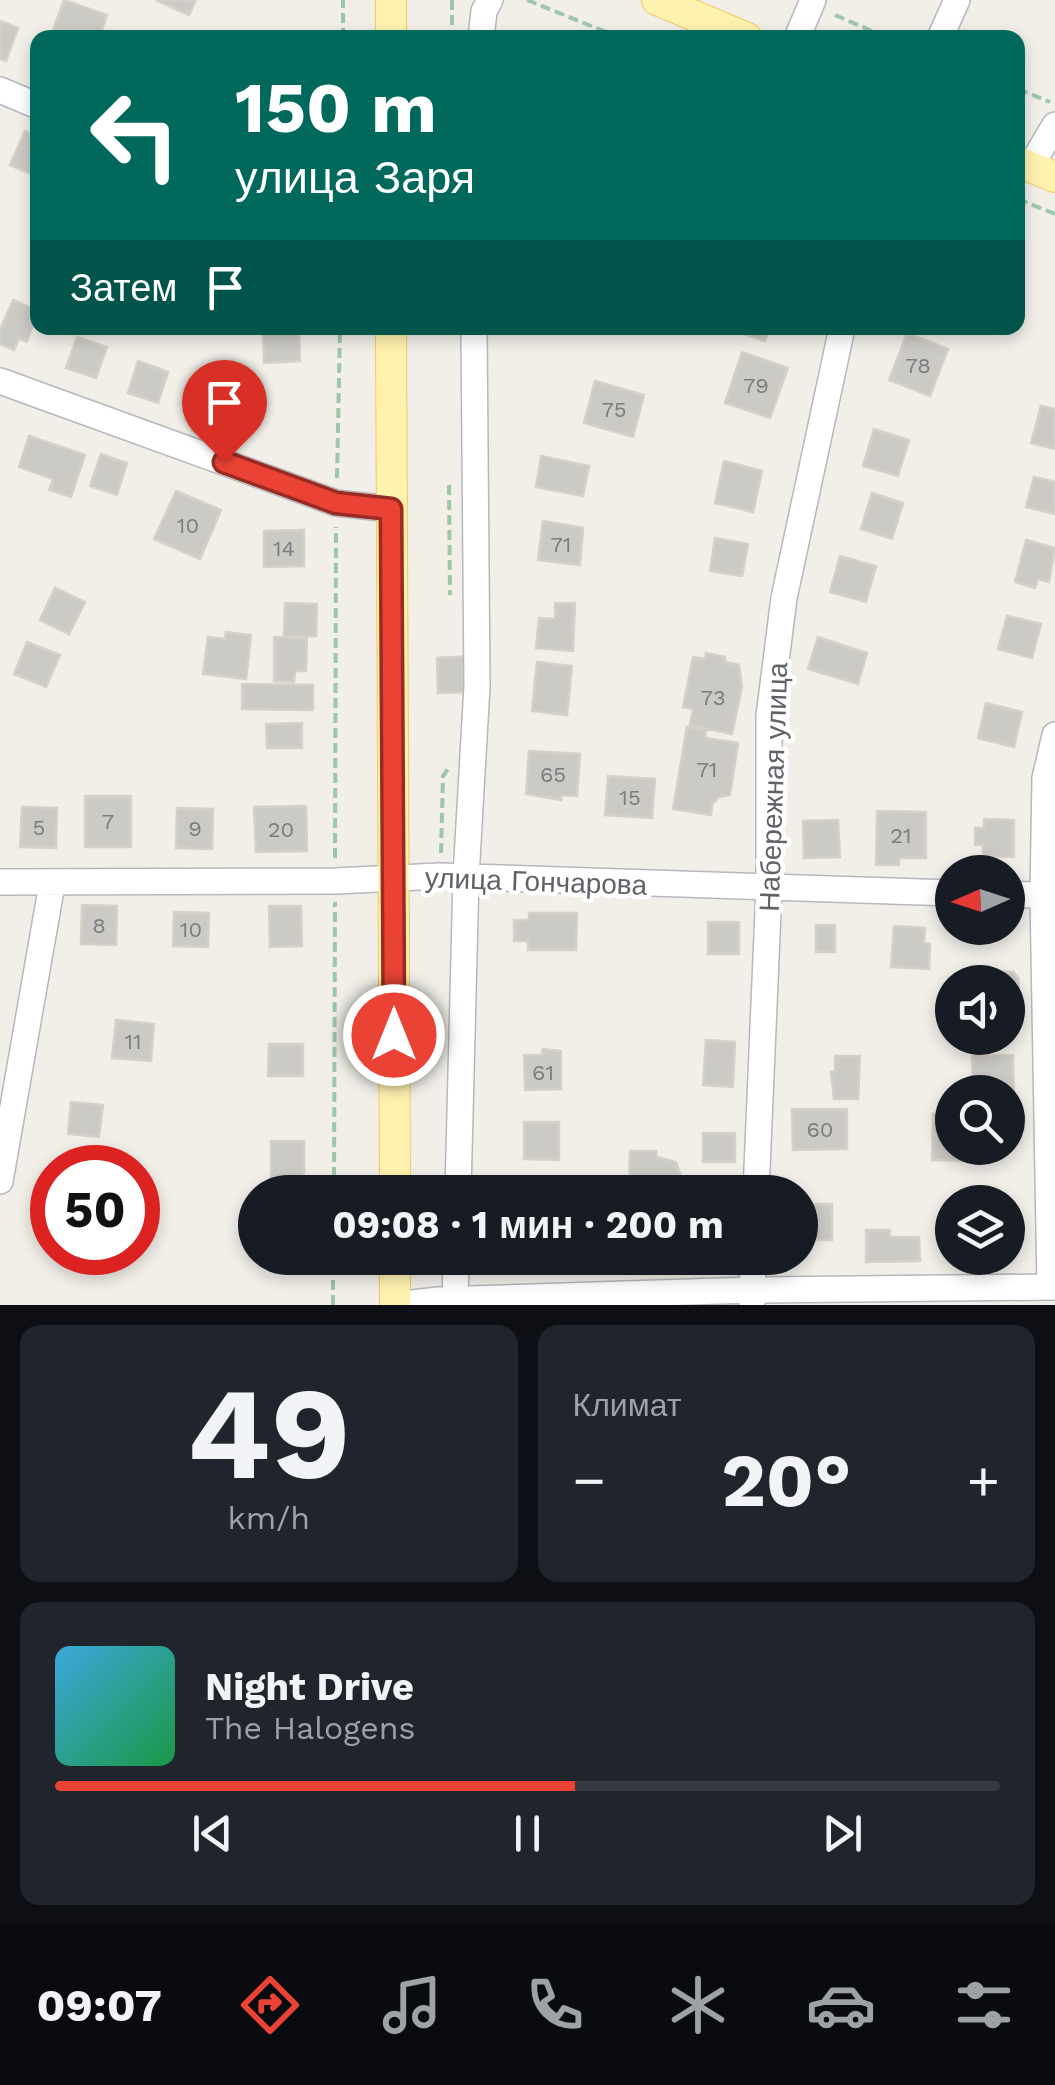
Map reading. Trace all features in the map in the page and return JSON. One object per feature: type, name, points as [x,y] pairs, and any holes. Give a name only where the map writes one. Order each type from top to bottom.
[{"type":"main road","points":[[391,0],[391,30]]},
{"type":"main road","points":[[657,0],[728,30]]},
{"type":"main road","points":[[391,335],[395,1175]]},
{"type":"main road","points":[[395,1275],[395,1305]]},
{"type":"street","points":[[482,30],[490,0]]},
{"type":"street","points":[[944,30],[957,0]]},
{"type":"street","points":[[800,30],[812,2]]},
{"type":"street","points":[[0,90],[30,103]]},
{"type":"street","points":[[1034,169],[1055,125]]},
{"type":"street","points":[[458,1175],[466,877],[477,686],[474,335]]},
{"type":"street","name":"Набережная улица","points":[[757,1175],[770,888],[769,716],[784,598],[840,335]]},
{"type":"street","points":[[0,382],[336,503],[391,509]]},
{"type":"street","points":[[395,1305],[1052,1287],[1045,778],[1055,735]]},
{"type":"street","name":"улица Гончарова","points":[[0,882],[466,877],[935,893]]},
{"type":"street","points":[[0,1181],[52,884]]},
{"type":"street","points":[[455,1302],[456,1275]]},
{"type":"path","points":[[343,0],[343,30]]},
{"type":"path","points":[[452,0],[452,30]]},
{"type":"path","points":[[527,0],[601,30]]},
{"type":"path","points":[[812,2],[871,30]]},
{"type":"path","points":[[1025,93],[1055,104]]},
{"type":"path","points":[[1025,201],[1055,214]]},
{"type":"path","points":[[334,1175],[340,335]]},
{"type":"path","points":[[333,1305],[334,1275]]},
{"type":"building","points":[[64,0],[107,15],[102,30],[53,30]]},
{"type":"building","points":[[156,0],[196,0],[189,15]]},
{"type":"building","points":[[0,21],[18,28],[6,61],[0,59]]},
{"type":"building","points":[[25,131],[30,133],[30,173],[10,165]]},
{"type":"building","points":[[13,300],[30,307],[27,342],[19,339],[14,350],[0,344],[0,330]]},
{"type":"building","points":[[263,335],[299,335],[300,361],[264,363]]},
{"type":"building","points":[[906,335],[948,349],[930,396],[889,380]]},
{"type":"building","points":[[77,337],[107,347],[96,378],[66,368]]},
{"type":"building","points":[[742,352],[788,368],[770,418],[725,403]]},
{"type":"building","points":[[138,361],[168,372],[158,403],[128,393]]},
{"type":"building","points":[[595,381],[644,395],[633,437],[584,423]]},
{"type":"building","points":[[202,394],[235,404],[225,439],[192,430]]},
{"type":"building","points":[[1041,406],[1055,409],[1055,449],[1031,443]]},
{"type":"building","points":[[874,429],[909,440],[898,476],[863,466]]},
{"type":"building","points":[[29,436],[85,455],[71,497],[49,490],[53,479],[19,467]]},
{"type":"building","points":[[101,454],[127,463],[117,495],[90,486]]},
{"type":"building","points":[[541,456],[589,466],[583,496],[536,487]]},
{"type":"building","points":[[724,461],[762,471],[753,512],[715,503]]},
{"type":"building","points":[[1034,477],[1055,482],[1055,514],[1026,507]]},
{"type":"building","points":[[176,491],[221,510],[200,559],[154,539]]},
{"type":"building","points":[[872,493],[903,503],[892,539],[861,529]]},
{"type":"building","points":[[543,521],[583,528],[580,565],[538,560]]},
{"type":"building","points":[[304,530],[304,566],[264,567],[264,531]]},
{"type":"building","points":[[715,538],[748,544],[742,576],[710,571]]},
{"type":"building","points":[[1026,540],[1055,548],[1049,582],[1038,579],[1035,588],[1015,582]]},
{"type":"building","points":[[840,556],[876,566],[866,602],[830,592]]},
{"type":"building","points":[[55,588],[85,602],[69,634],[40,620]]},
{"type":"building","points":[[285,603],[317,604],[316,636],[284,636]]},
{"type":"building","points":[[555,603],[575,603],[573,651],[536,648],[539,618],[555,619]]},
{"type":"building","points":[[1007,616],[1041,624],[1032,658],[998,649]]},
{"type":"building","points":[[226,632],[251,635],[246,679],[203,674],[208,637],[225,639]]},
{"type":"building","points":[[274,637],[307,638],[306,671],[295,671],[294,682],[274,681]]},
{"type":"building","points":[[818,637],[867,653],[858,684],[808,669]]},
{"type":"building","points":[[27,642],[60,655],[46,687],[14,674]]},
{"type":"building","points":[[706,653],[739,665],[742,687],[732,734],[690,725],[693,709],[683,707],[693,657],[705,659]]},
{"type":"building","points":[[470,656],[472,692],[438,693],[437,658]]},
{"type":"building","points":[[537,662],[572,666],[567,715],[532,711]]},
{"type":"building","points":[[242,684],[313,685],[313,710],[242,709]]},
{"type":"building","points":[[986,703],[1022,712],[1014,747],[978,738]]},
{"type":"building","points":[[302,723],[302,748],[267,748],[266,724]]},
{"type":"building","points":[[687,727],[706,730],[705,738],[738,743],[730,795],[719,797],[712,805],[711,815],[673,809]]},
{"type":"building","points":[[529,751],[580,754],[577,796],[561,795],[561,800],[526,794]]},
{"type":"building","points":[[608,776],[655,779],[652,818],[605,815]]},
{"type":"building","points":[[85,796],[131,796],[131,847],[85,847]]},
{"type":"building","points":[[306,806],[307,851],[256,852],[254,807]]},
{"type":"building","points":[[22,807],[57,808],[56,848],[20,847]]},
{"type":"building","points":[[177,808],[213,809],[212,849],[176,848]]},
{"type":"building","points":[[877,811],[926,812],[926,858],[899,858],[899,865],[876,865]]},
{"type":"building","points":[[984,819],[1014,820],[1014,855],[983,855],[983,845],[975,845],[975,828],[984,828]]},
{"type":"building","points":[[838,820],[840,857],[804,858],[803,821]]},
{"type":"building","points":[[82,905],[117,906],[116,945],[81,944]]},
{"type":"building","points":[[269,906],[301,906],[302,946],[270,947]]},
{"type":"building","points":[[174,912],[209,913],[208,947],[173,946]]},
{"type":"building","points":[[529,913],[577,913],[576,950],[528,950],[528,941],[514,941],[514,920],[529,920]]},
{"type":"building","points":[[708,922],[739,922],[739,954],[708,954]]},
{"type":"building","points":[[816,925],[835,925],[835,952],[816,952]]},
{"type":"building","points":[[894,926],[925,928],[924,943],[930,944],[929,969],[891,967]]},
{"type":"building","points":[[116,1020],[154,1024],[151,1061],[112,1058]]},
{"type":"building","points":[[706,1040],[735,1042],[733,1087],[703,1085]]},
{"type":"building","points":[[269,1044],[303,1044],[303,1076],[268,1076]]},
{"type":"building","points":[[543,1049],[561,1051],[561,1089],[525,1090],[524,1055],[542,1055]]},
{"type":"building","points":[[1013,1055],[1013,1075],[973,1075],[972,1056]]},
{"type":"building","points":[[835,1056],[860,1056],[858,1099],[834,1099],[831,1072],[835,1072]]},
{"type":"building","points":[[71,1102],[103,1105],[99,1137],[68,1134]]},
{"type":"building","points":[[792,1109],[847,1109],[847,1149],[793,1150]]},
{"type":"building","points":[[933,1114],[935,1114],[935,1160]]},
{"type":"building","points":[[524,1122],[559,1122],[559,1160],[524,1159]]},
{"type":"building","points":[[703,1133],[735,1133],[735,1162],[703,1162]]},
{"type":"building","points":[[271,1141],[304,1141],[304,1175],[271,1175]]},
{"type":"building","points":[[630,1151],[656,1151],[657,1157],[676,1162],[680,1175],[629,1175]]},
{"type":"building","points":[[818,1204],[832,1204],[832,1240],[818,1240]]},
{"type":"building","points":[[866,1230],[890,1230],[890,1237],[919,1237],[920,1261],[866,1262]]},
{"type":"route","points":[[224,462],[336,503],[391,509],[394,1035]]}]
